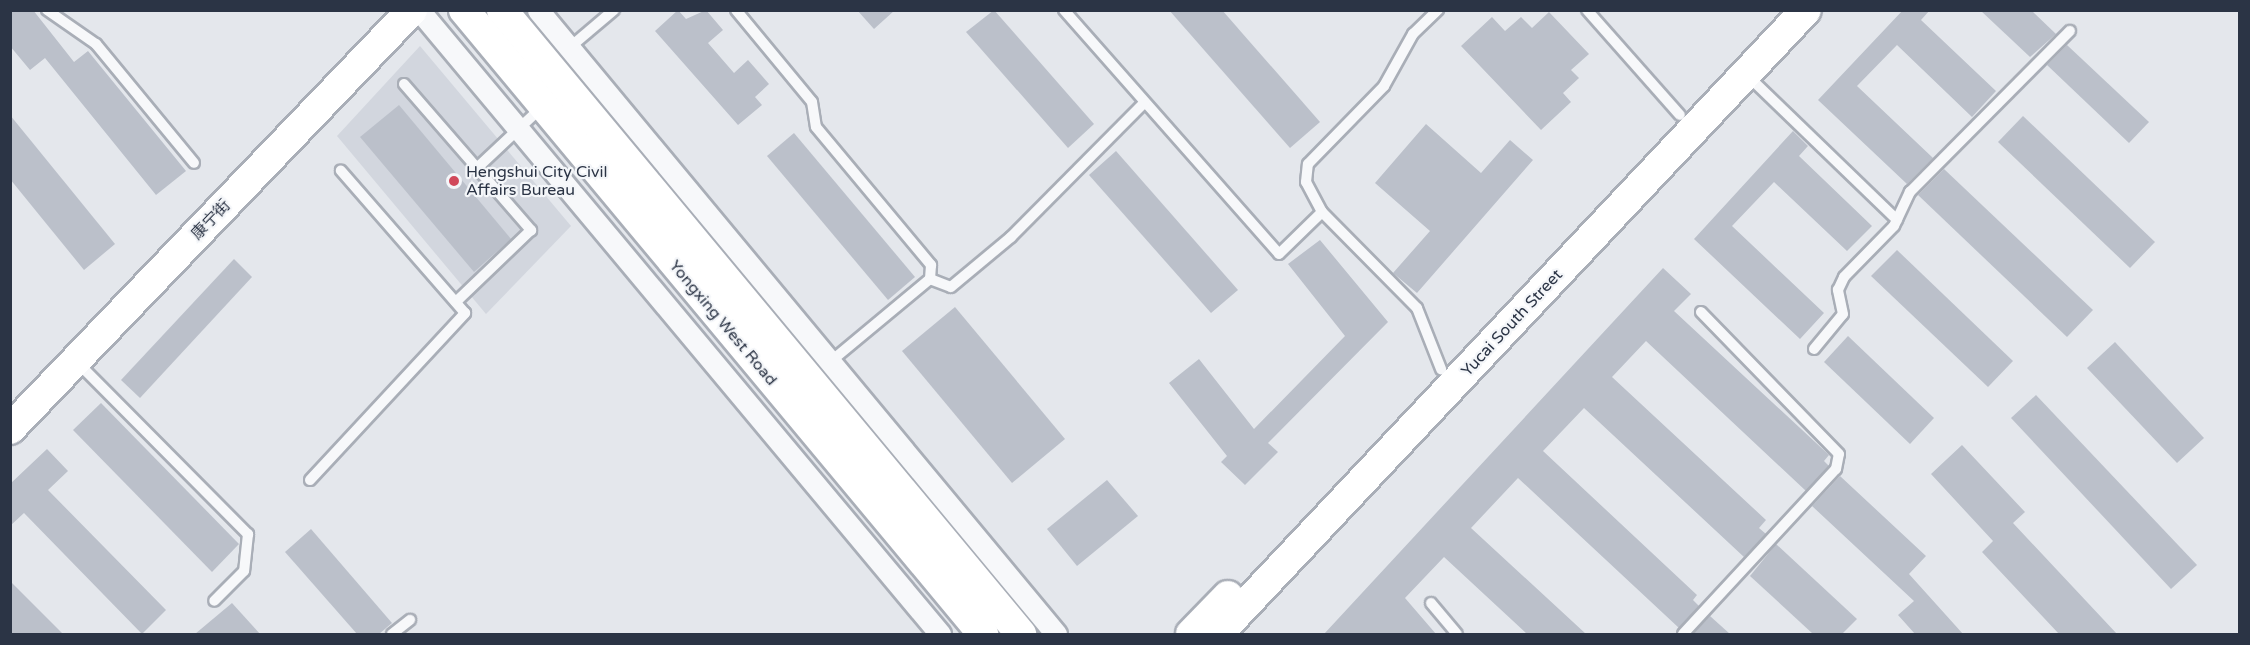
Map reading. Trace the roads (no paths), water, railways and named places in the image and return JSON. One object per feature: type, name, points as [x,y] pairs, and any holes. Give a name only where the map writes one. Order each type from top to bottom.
[{"type":"main road","name":"康宁街","points":[[10,429],[412,10]]},
{"type":"main road","name":"Yongxing West Road","points":[[464,10],[983,634]]},
{"type":"main road","name":"Yongxing West Road","points":[[502,10],[1021,634]]},
{"type":"main road","name":"Yucai South Street","points":[[1191,634],[1779,10]]},
{"type":"main road","name":"Yucai South Street","points":[[1218,634],[1806,10]]},
{"type":"street","points":[[419,10],[940,634]]},
{"type":"street","points":[[538,10],[1056,634]]},
{"type":"lane","points":[[47,10],[96,44],[194,163]]},
{"type":"lane","points":[[569,48],[614,10]]},
{"type":"lane","points":[[736,10],[812,102],[816,127],[931,265],[930,279],[830,362]]},
{"type":"lane","points":[[1064,10],[1279,254],[1322,212]]},
{"type":"lane","points":[[1438,10],[1413,34],[1384,86],[1308,164],[1306,182],[1322,212],[1417,308],[1441,369]]},
{"type":"lane","points":[[1587,10],[1680,116]]},
{"type":"lane","points":[[1814,350],[1843,314],[1838,290],[1844,277],[1897,220],[1910,192],[2070,31]]},
{"type":"lane","points":[[1746,74],[1897,220]]},
{"type":"lane","points":[[404,84],[531,230],[456,302]]},
{"type":"lane","points":[[930,279],[951,287],[1011,237],[1144,103]]},
{"type":"lane","points":[[477,168],[543,106]]},
{"type":"lane","points":[[310,480],[461,321],[465,313],[341,171]]},
{"type":"lane","points":[[1683,634],[1836,469],[1839,454],[1701,312]]},
{"type":"lane","points":[[76,360],[248,534],[244,571],[214,601]]},
{"type":"lane","points":[[1431,603],[1457,634]]},
{"type":"lane","points":[[392,634],[410,620]]},
{"type":"place","name":"Hengshui City Civil Affairs Bureau","points":[[454,181]]}]
